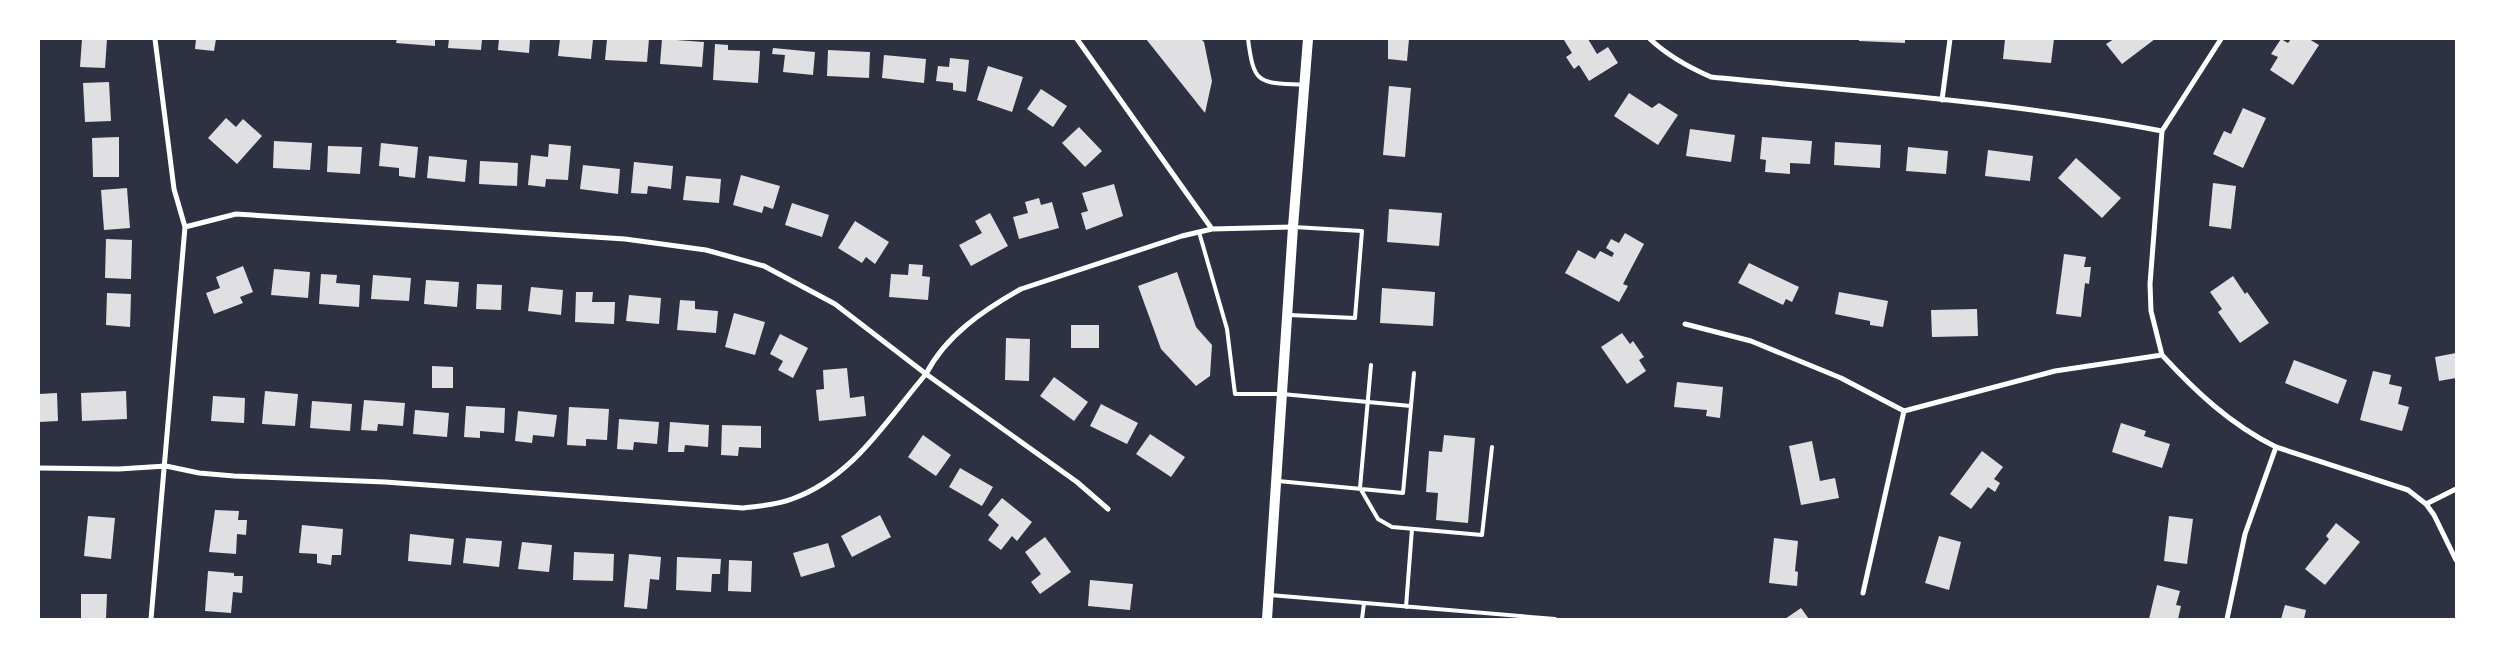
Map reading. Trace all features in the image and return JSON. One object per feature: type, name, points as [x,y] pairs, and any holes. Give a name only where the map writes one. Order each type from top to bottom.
[{"type":"main road","points":[[1267,619],[1293,227],[1308,39]]},
{"type":"street","points":[[151,619],[166,466],[185,227],[174,188],[155,39]]},
{"type":"street","points":[[1077,39],[1212,229]]},
{"type":"street","points":[[1650,39],[1663,51],[1687,67],[1711,78],[2076,114],[2162,130]]},
{"type":"street","points":[[1942,100],[1950,39]]},
{"type":"street","points":[[2221,39],[2162,130],[2150,284],[2152,311],[2162,355],[2188,383],[2223,413],[2260,440],[2276,447],[2408,490],[2426,504],[2456,560]]},
{"type":"street","points":[[185,227],[236,214],[625,239],[706,250],[764,266],[835,304],[926,374],[1077,482],[1108,509]]},
{"type":"street","points":[[39,468],[119,470],[166,466],[216,474],[385,482],[743,508],[790,500],[825,485],[854,461],[926,374],[934,358],[953,338],[996,302],[1021,289],[1087,265],[1199,232],[1212,229],[1293,227]]},
{"type":"street","points":[[1685,324],[1750,341],[1842,378],[1904,411],[2055,371],[2162,355]]},
{"type":"street","points":[[1863,593],[1904,411]]},
{"type":"street","points":[[2227,619],[2245,534],[2276,447]]},
{"type":"street","points":[[2426,504],[2456,489]]},
{"type":"lane","points":[[1248,39],[1256,74],[1265,82],[1304,85]]},
{"type":"lane","points":[[1287,315],[1354,318],[1362,231],[1293,227]]},
{"type":"lane","points":[[1199,232],[1227,329],[1235,394],[1282,394],[1411,406]]},
{"type":"lane","points":[[1371,365],[1360,488],[1378,519],[1392,527],[1482,535],[1492,447]]},
{"type":"lane","points":[[1276,480],[1403,493],[1414,373]]},
{"type":"lane","points":[[1406,606],[1412,529]]},
{"type":"lane","points":[[1269,595],[1555,619]]},
{"type":"lane","points":[[1362,619],[1364,603]]},
{"type":"building","points":[[82,39],[107,39],[105,68],[80,67]]},
{"type":"building","points":[[196,39],[216,39],[214,51],[195,49]]},
{"type":"building","points":[[397,39],[435,39],[435,46],[396,43]]},
{"type":"building","points":[[449,39],[482,39],[481,50],[448,48]]},
{"type":"building","points":[[499,39],[530,39],[529,53],[498,50]]},
{"type":"building","points":[[560,39],[593,39],[591,59],[558,56]]},
{"type":"building","points":[[607,39],[649,39],[647,62],[605,60]]},
{"type":"building","points":[[662,39],[704,42],[702,67],[660,64]]},
{"type":"building","points":[[1146,39],[1201,39],[1204,42],[1212,81],[1205,113]]},
{"type":"building","points":[[1388,39],[1409,39],[1407,61],[1388,59]]},
{"type":"building","points":[[1588,39],[1597,54],[1608,47],[1618,63],[1589,81],[1579,65],[1574,69],[1566,57],[1572,53],[1564,40]]},
{"type":"building","points":[[1859,39],[1905,39],[1905,43],[1859,41]]},
{"type":"building","points":[[2005,39],[2054,39],[2051,63],[2003,59]]},
{"type":"building","points":[[2114,39],[2155,39],[2122,64],[2106,44]]},
{"type":"building","points":[[2281,39],[2288,43],[2291,39],[2309,39],[2319,45],[2293,85],[2270,70],[2278,57],[2271,54]]},
{"type":"building","points":[[715,44],[728,45],[728,50],[760,51],[758,83],[713,80]]},
{"type":"building","points":[[773,48],[815,52],[813,75],[783,72],[785,55],[772,54]]},
{"type":"building","points":[[828,50],[870,52],[869,78],[827,76]]},
{"type":"building","points":[[884,55],[926,59],[924,83],[882,78]]},
{"type":"building","points":[[950,58],[969,60],[966,92],[953,90],[953,83],[936,81],[938,66],[949,67]]},
{"type":"building","points":[[988,66],[1023,77],[1012,112],[977,100]]},
{"type":"building","points":[[109,82],[111,121],[85,122],[83,83]]},
{"type":"building","points":[[1389,86],[1411,88],[1405,157],[1383,155]]},
{"type":"building","points":[[1041,89],[1067,106],[1053,127],[1027,109]]},
{"type":"building","points":[[1629,93],[1652,108],[1659,103],[1678,115],[1658,145],[1614,116]]},
{"type":"building","points":[[2243,108],[2266,118],[2243,168],[2213,154],[2224,131],[2231,134]]},
{"type":"building","points":[[226,118],[236,127],[243,119],[262,136],[237,164],[208,138]]},
{"type":"building","points":[[1079,127],[1102,151],[1085,167],[1062,143]]},
{"type":"building","points":[[1690,129],[1735,135],[1731,162],[1686,156]]},
{"type":"building","points":[[119,137],[119,177],[93,177],[92,138]]},
{"type":"building","points":[[1762,137],[1812,141],[1810,164],[1790,163],[1790,174],[1765,172],[1766,160],[1760,159]]},
{"type":"building","points":[[274,141],[312,143],[310,170],[273,168]]},
{"type":"building","points":[[1835,142],[1881,145],[1880,168],[1834,165]]},
{"type":"building","points":[[381,143],[418,147],[415,178],[399,176],[399,168],[379,166]]},
{"type":"building","points":[[549,144],[571,146],[568,180],[546,179],[545,187],[528,185],[531,155],[548,157]]},
{"type":"building","points":[[328,146],[362,147],[360,174],[327,172]]},
{"type":"building","points":[[1908,147],[1948,151],[1946,174],[1906,171]]},
{"type":"building","points":[[1988,150],[2033,156],[2030,181],[1985,176]]},
{"type":"building","points":[[429,156],[467,160],[465,182],[427,178]]},
{"type":"building","points":[[2076,158],[2121,198],[2102,218],[2058,178]]},
{"type":"building","points":[[480,161],[518,163],[517,186],[479,184]]},
{"type":"building","points":[[634,162],[673,166],[671,189],[648,186],[647,194],[631,193]]},
{"type":"building","points":[[583,165],[620,169],[618,194],[580,189]]},
{"type":"building","points":[[741,175],[780,186],[773,209],[764,206],[762,213],[733,205]]},
{"type":"building","points":[[686,176],[721,179],[719,203],[683,200]]},
{"type":"building","points":[[2213,183],[2236,186],[2231,229],[2209,226]]},
{"type":"building","points":[[1114,184],[1123,216],[1086,230],[1081,213],[1088,211],[1082,193]]},
{"type":"building","points":[[127,188],[130,228],[104,230],[101,190]]},
{"type":"building","points":[[1039,198],[1041,205],[1052,202],[1059,228],[1019,239],[1013,217],[1028,213],[1025,202]]},
{"type":"building","points":[[792,203],[829,215],[822,237],[785,225]]},
{"type":"building","points":[[1389,209],[1442,213],[1439,246],[1387,242]]},
{"type":"building","points":[[990,213],[1008,246],[971,266],[959,245],[982,233],[975,221]]},
{"type":"building","points":[[855,221],[889,242],[875,264],[866,257],[862,263],[838,248]]},
{"type":"building","points":[[1625,233],[1644,244],[1623,284],[1628,286],[1619,302],[1565,273],[1578,250],[1595,259],[1600,251],[1612,257],[1614,253],[1606,248],[1611,239],[1619,243]]},
{"type":"building","points":[[106,239],[132,240],[131,279],[105,278]]},
{"type":"building","points":[[2064,254],[2086,257],[2084,267],[2091,267],[2089,284],[2085,283],[2081,317],[2056,314]]},
{"type":"building","points":[[1749,263],[1799,287],[1792,302],[1786,299],[1783,305],[1738,283]]},
{"type":"building","points":[[909,264],[923,265],[922,276],[930,277],[928,300],[889,297],[891,274],[908,275]]},
{"type":"building","points":[[243,266],[253,292],[240,297],[243,303],[214,314],[206,293],[220,288],[216,277]]},
{"type":"building","points":[[274,269],[310,272],[308,298],[271,295]]},
{"type":"building","points":[[1177,272],[1196,327],[1212,345],[1210,376],[1196,386],[1161,349],[1138,286]]},
{"type":"building","points":[[321,274],[337,275],[336,283],[360,285],[359,307],[319,304]]},
{"type":"building","points":[[373,275],[411,278],[409,301],[371,299]]},
{"type":"building","points":[[2233,276],[2269,323],[2240,343],[2218,312],[2222,309],[2210,292]]},
{"type":"building","points":[[426,280],[459,282],[457,307],[424,304]]},
{"type":"building","points":[[477,284],[502,285],[501,310],[476,309]]},
{"type":"building","points":[[531,287],[563,290],[561,315],[528,311]]},
{"type":"building","points":[[1382,288],[1435,292],[1433,326],[1380,323]]},
{"type":"building","points":[[576,292],[593,292],[592,302],[615,302],[614,324],[575,322]]},
{"type":"building","points":[[1839,292],[1888,301],[1883,327],[1870,325],[1870,321],[1835,314]]},
{"type":"building","points":[[107,293],[131,294],[130,327],[106,325]]},
{"type":"building","points":[[629,295],[661,298],[659,324],[626,321]]},
{"type":"building","points":[[680,300],[695,301],[695,309],[718,311],[716,333],[677,330]]},
{"type":"building","points":[[1977,309],[1978,336],[1932,337],[1931,310]]},
{"type":"building","points":[[734,313],[765,322],[755,355],[725,347]]},
{"type":"building","points":[[1071,325],[1099,325],[1099,348],[1071,348]]},
{"type":"building","points":[[1622,333],[1630,344],[1633,341],[1644,357],[1639,360],[1646,371],[1627,384],[1601,347]]},
{"type":"building","points":[[780,334],[808,348],[793,378],[778,370],[783,361],[770,354]]},
{"type":"building","points":[[1006,338],[1030,339],[1029,381],[1005,380]]},
{"type":"building","points":[[2456,353],[2456,378],[2439,381],[2435,357]]},
{"type":"building","points":[[2294,360],[2347,380],[2338,404],[2285,383]]},
{"type":"building","points":[[432,366],[453,367],[453,388],[432,388]]},
{"type":"building","points":[[847,368],[850,398],[864,396],[866,416],[819,421],[816,390],[824,389],[823,370]]},
{"type":"building","points":[[2373,371],[2391,375],[2389,384],[2402,387],[2398,404],[2409,407],[2402,431],[2360,420]]},
{"type":"building","points":[[1054,377],[1088,402],[1074,421],[1040,396]]},
{"type":"building","points":[[1677,382],[1723,387],[1720,418],[1706,416],[1707,410],[1674,407]]},
{"type":"building","points":[[126,391],[127,419],[82,421],[81,393]]},
{"type":"building","points":[[265,391],[298,394],[295,426],[262,424]]},
{"type":"building","points":[[57,393],[58,421],[39,422],[39,394]]},
{"type":"building","points":[[213,396],[245,398],[244,423],[211,421]]},
{"type":"building","points":[[364,400],[405,403],[403,426],[378,424],[377,431],[361,430]]},
{"type":"building","points":[[312,401],[352,404],[350,431],[310,428]]},
{"type":"building","points":[[1101,404],[1138,423],[1127,444],[1090,426]]},
{"type":"building","points":[[466,406],[505,408],[504,433],[480,431],[480,438],[464,437]]},
{"type":"building","points":[[569,407],[609,409],[607,440],[586,439],[586,446],[567,445]]},
{"type":"building","points":[[415,410],[449,413],[447,437],[413,434]]},
{"type":"building","points":[[518,411],[557,415],[554,437],[533,435],[532,443],[515,441]]},
{"type":"building","points":[[619,419],[659,422],[657,444],[634,442],[633,450],[617,449]]},
{"type":"building","points":[[670,422],[709,425],[708,447],[685,445],[684,452],[668,452]]},
{"type":"building","points":[[2121,423],[2146,431],[2144,436],[2170,444],[2162,468],[2112,452]]},
{"type":"building","points":[[722,425],[761,426],[761,448],[739,447],[738,456],[721,455]]},
{"type":"building","points":[[1150,434],[1185,457],[1171,477],[1136,454]]},
{"type":"building","points":[[923,435],[951,455],[936,476],[908,457]]},
{"type":"building","points":[[1444,435],[1475,438],[1468,523],[1436,520],[1438,493],[1426,492],[1429,451],[1442,452]]},
{"type":"building","points":[[1812,441],[1820,481],[1835,478],[1839,498],[1801,505],[1789,446]]},
{"type":"building","points":[[1982,451],[2003,467],[1994,479],[2000,483],[1995,492],[1988,487],[1971,509],[1950,494]]},
{"type":"building","points":[[960,468],[993,487],[982,506],[949,487]]},
{"type":"building","points":[[1002,498],[1032,522],[1017,541],[1012,536],[1001,550],[988,540],[999,525],[988,515]]},
{"type":"building","points":[[215,510],[239,511],[238,520],[247,520],[246,535],[237,534],[236,554],[209,552]]},
{"type":"building","points":[[880,515],[891,537],[852,557],[841,536]]},
{"type":"building","points":[[88,516],[115,518],[111,559],[84,556]]},
{"type":"building","points":[[2169,516],[2193,519],[2187,564],[2164,561]]},
{"type":"building","points":[[2336,523],[2360,542],[2325,585],[2305,569],[2329,539],[2326,536]]},
{"type":"building","points":[[302,525],[343,529],[341,555],[332,555],[331,565],[317,563],[317,554],[299,553]]},
{"type":"building","points":[[410,534],[454,539],[451,565],[408,561]]},
{"type":"building","points":[[1939,536],[1961,542],[1949,590],[1925,583]]},
{"type":"building","points":[[1045,537],[1071,572],[1040,594],[1031,582],[1041,574],[1025,552]]},
{"type":"building","points":[[466,538],[502,541],[499,567],[463,563]]},
{"type":"building","points":[[1774,538],[1798,541],[1795,571],[1798,572],[1797,586],[1769,583]]},
{"type":"building","points":[[522,542],[552,545],[549,572],[518,569]]},
{"type":"building","points":[[828,543],[835,567],[801,577],[793,553]]},
{"type":"building","points":[[574,552],[614,554],[613,581],[573,580]]},
{"type":"building","points":[[629,554],[661,557],[659,580],[650,579],[647,609],[624,607]]},
{"type":"building","points":[[677,557],[721,559],[720,574],[712,574],[711,592],[676,590]]},
{"type":"building","points":[[729,560],[752,561],[751,592],[728,591]]},
{"type":"building","points":[[208,571],[234,573],[234,576],[243,576],[242,593],[233,592],[231,613],[205,611]]},
{"type":"building","points":[[1090,580],[1133,584],[1130,610],[1088,606]]},
{"type":"building","points":[[2157,585],[2180,591],[2176,605],[2181,606],[2178,619],[2149,619]]},
{"type":"building","points":[[81,594],[107,594],[106,619],[81,619]]},
{"type":"building","points":[[2285,605],[2306,610],[2304,619],[2281,619]]},
{"type":"building","points":[[1801,608],[1809,619],[1785,619]]}]
